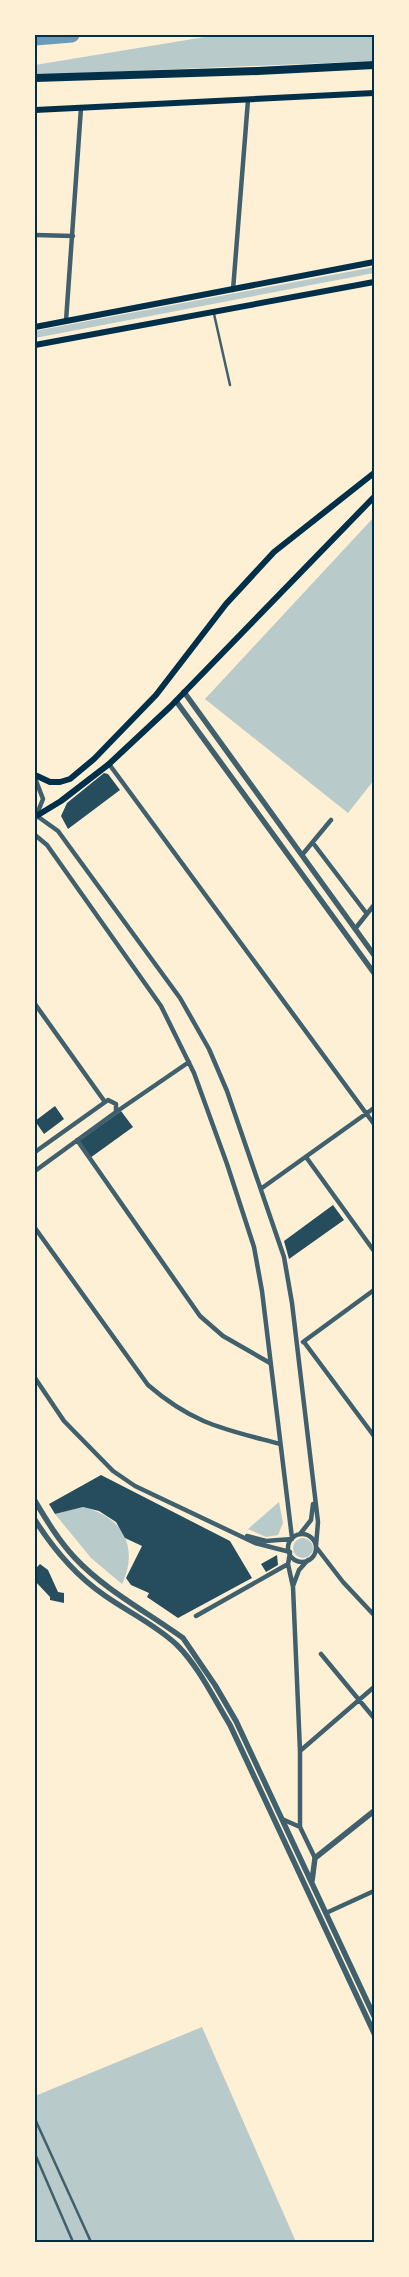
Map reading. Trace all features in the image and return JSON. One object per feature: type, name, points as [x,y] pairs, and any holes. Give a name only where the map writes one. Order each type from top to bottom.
[{"type":"main road","points":[[35,78],[374,65]]},
{"type":"main road","points":[[35,110],[374,93]]},
{"type":"main road","points":[[35,327],[374,262]]},
{"type":"main road","points":[[35,345],[374,282]]},
{"type":"main road","points":[[35,776],[50,782],[60,782],[70,779],[94,759],[156,695],[226,604],[256,570],[302,527],[374,473]]},
{"type":"main road","points":[[37,817],[61,801],[108,764],[176,701],[374,497]]},
{"type":"street","points":[[233,290],[248,100]]},
{"type":"street","points":[[66,322],[81,108]]},
{"type":"street","points":[[35,234],[73,236]]},
{"type":"street","points":[[184,692],[374,955]]},
{"type":"street","points":[[176,701],[374,973]]},
{"type":"street","points":[[187,717],[190,710],[197,710]]},
{"type":"street","points":[[108,764],[374,1124]]},
{"type":"street","points":[[35,776],[43,799],[37,817],[58,831],[150,955],[194,1022],[209,1049],[227,1091],[262,1188],[284,1257],[318,1522],[314,1555],[299,1570],[293,1587]]},
{"type":"street","points":[[302,856],[331,820]]},
{"type":"street","points":[[35,835],[48,845],[161,1006],[189,1062],[227,1164],[254,1247],[262,1291],[292,1539],[288,1564],[293,1587],[300,1751],[300,1827],[316,1858],[312,1882]]},
{"type":"street","points":[[313,843],[367,914]]},
{"type":"street","points":[[347,936],[374,905]]},
{"type":"street","points":[[35,1004],[105,1102]]},
{"type":"street","points":[[35,1171],[189,1062]]},
{"type":"street","points":[[35,1152],[108,1100],[114,1102],[117,1107],[116,1112]]},
{"type":"street","points":[[262,1188],[374,1108]]},
{"type":"street","points":[[77,1140],[200,1316],[223,1336],[270,1363]]},
{"type":"street","points":[[306,1156],[374,1251]]},
{"type":"street","points":[[35,1228],[148,1385],[166,1400],[210,1426],[280,1444]]},
{"type":"street","points":[[296,1343],[304,1342],[374,1290]]},
{"type":"street","points":[[304,1342],[374,1436]]},
{"type":"street","points":[[35,1378],[64,1421],[113,1471],[135,1486],[255,1543],[290,1552],[295,1559],[308,1560]]},
{"type":"street","points":[[224,1529],[266,1541],[292,1539],[300,1534],[311,1520],[313,1485]]},
{"type":"street","points":[[35,1501],[61,1542],[74,1558],[95,1577],[183,1638],[192,1649],[236,1721],[326,1914],[372,2004],[374,2016]]},
{"type":"street","points":[[35,1520],[53,1547],[70,1567],[104,1595],[177,1645],[205,1684],[230,1725],[374,2033]]},
{"type":"street","points":[[300,1534],[309,1536],[343,1582],[374,1615]]},
{"type":"street","points":[[314,1555],[326,1560]]},
{"type":"street","points":[[196,1616],[288,1564]]},
{"type":"street","points":[[321,1654],[374,1718]]},
{"type":"street","points":[[300,1751],[374,1687]]},
{"type":"street","points":[[316,1858],[374,1811]]},
{"type":"street","points":[[282,1819],[300,1827]]},
{"type":"street","points":[[326,1914],[374,1891]]},
{"type":"lane","points":[[213,311],[230,385]]},
{"type":"lane","points":[[35,2119],[90,2242]]},
{"type":"lane","points":[[35,2154],[73,2242]]},
{"type":"shaded area","points":[[217,35],[374,35],[374,61],[35,75],[35,65]]},
{"type":"shaded area","points":[[374,267],[374,273],[35,338],[35,331]]},
{"type":"shaded area","points":[[374,517],[374,780],[348,813],[205,699]]},
{"type":"shaded area","points":[[279,1502],[283,1523],[278,1535],[266,1537],[248,1529]]},
{"type":"shaded area","points":[[83,1507],[108,1517],[124,1535],[128,1545],[129,1557],[122,1584],[91,1558],[55,1514]]},
{"type":"shaded area","points":[[303,1538],[310,1541],[313,1548],[310,1555],[303,1558],[296,1555],[293,1548],[296,1541]]},
{"type":"shaded area","points":[[202,2027],[296,2242],[35,2242],[35,2096]]},
{"type":"building","points":[[104,773],[108,774],[120,790],[68,829],[61,816],[67,803]]},
{"type":"building","points":[[55,1106],[64,1119],[44,1134],[35,1121]]},
{"type":"building","points":[[121,1111],[133,1127],[90,1158],[79,1141]]},
{"type":"building","points":[[333,1205],[344,1220],[289,1259],[284,1241]]},
{"type":"building","points":[[101,1475],[230,1541],[252,1578],[178,1618],[147,1597],[149,1593],[131,1585],[126,1578],[142,1546],[125,1538],[116,1522],[99,1511],[83,1507],[55,1514],[49,1504]]},
{"type":"building","points":[[277,1555],[278,1565],[266,1572],[261,1564]]},
{"type":"building","points":[[40,1564],[48,1570],[58,1592],[64,1593],[64,1603],[50,1600],[50,1597],[35,1581],[35,1569]]},
{"type":"waterway","points":[[35,38],[72,35]]}]
